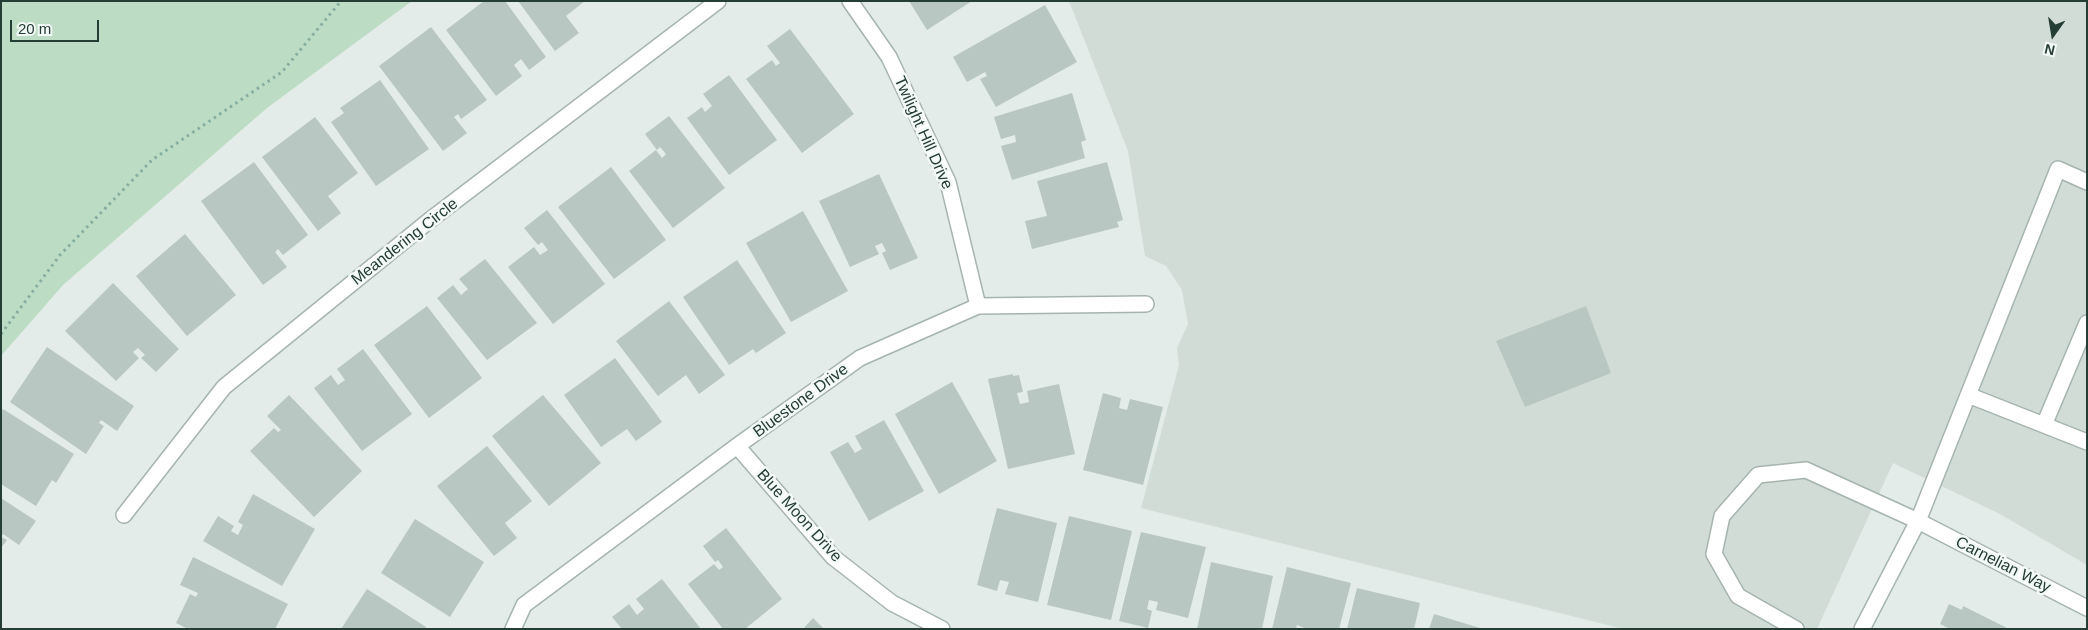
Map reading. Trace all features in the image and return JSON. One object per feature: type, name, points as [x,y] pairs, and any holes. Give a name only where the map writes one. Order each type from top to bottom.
[{"type":"street","name":"Meandering Circle","points":[[124,516],[224,387],[430,220],[718,1]]},
{"type":"street","name":"Twilight Hill Drive","points":[[850,1],[889,57],[948,182],[978,306]]},
{"type":"street","points":[[1862,629],[1918,522],[2058,169],[2087,182]]},
{"type":"street","name":"Bluestone Drive","points":[[513,629],[524,605],[737,446],[860,358],[978,306],[1146,304]]},
{"type":"street","points":[[2044,425],[2087,323]]},
{"type":"street","points":[[1968,394],[2087,442]]},
{"type":"street","name":"Blue Moon Drive","points":[[737,446],[833,557],[892,603],[942,629]]},
{"type":"street","name":"Carnelian Way","points":[[1796,629],[1738,596],[1714,554],[1722,516],[1758,475],[1806,470],[1918,522],[2087,608]]},
{"type":"path","points":[[1,334],[60,254],[152,160],[282,72],[341,1]]},
{"type":"shaded area","points":[[1069,1],[2087,1],[2087,565],[2000,514],[1893,463],[1817,629],[1623,629],[1141,508],[1179,365],[1177,348],[1188,324],[1182,290],[1166,266],[1145,256],[1128,151]]},
{"type":"green space","points":[[1,1],[412,1],[267,108],[63,285],[1,356]]},
{"type":"building","points":[[484,1],[505,1],[546,57],[529,70],[521,59],[514,65],[522,76],[496,96],[446,30]]},
{"type":"building","points":[[518,1],[585,1],[566,16],[579,33],[555,51]]},
{"type":"building","points":[[909,1],[972,1],[927,30]]},
{"type":"building","points":[[1045,5],[1077,62],[996,107],[980,79],[987,76],[985,72],[967,82],[953,57]]},
{"type":"building","points":[[431,27],[487,100],[461,119],[458,114],[454,117],[467,133],[443,151],[379,66]]},
{"type":"building","points":[[790,29],[854,114],[802,153],[746,79],[772,60],[776,66],[780,63],[767,46]]},
{"type":"building","points":[[729,75],[777,140],[729,175],[687,118],[702,107],[705,112],[712,106],[703,94]]},
{"type":"building","points":[[380,80],[429,149],[376,186],[331,122],[344,113],[340,108]]},
{"type":"building","points":[[1072,93],[1086,140],[1081,142],[1085,158],[1012,180],[1001,146],[1016,142],[1015,135],[1001,139],[994,117]]},
{"type":"building","points":[[669,116],[725,188],[673,228],[629,171],[656,150],[662,158],[666,154],[660,147],[657,150],[645,134]]},
{"type":"building","points":[[315,117],[358,173],[328,196],[341,213],[318,231],[262,157]]},
{"type":"building","points":[[254,162],[308,235],[283,255],[278,249],[275,252],[287,267],[263,285],[201,201]]},
{"type":"building","points":[[1107,162],[1123,220],[1117,222],[1119,227],[1032,249],[1025,221],[1047,216],[1037,181]]},
{"type":"building","points":[[611,167],[666,240],[614,279],[558,207]]},
{"type":"building","points":[[879,174],[918,258],[890,270],[882,253],[886,251],[882,243],[875,246],[879,254],[850,267],[819,201]]},
{"type":"building","points":[[547,210],[605,284],[553,324],[508,267],[534,247],[540,255],[548,250],[542,242],[538,245],[524,228]]},
{"type":"building","points":[[803,211],[848,291],[791,322],[746,243]]},
{"type":"building","points":[[185,234],[236,295],[187,336],[136,276]]},
{"type":"building","points":[[485,259],[537,323],[487,360],[437,298],[453,285],[461,295],[468,289],[459,279]]},
{"type":"building","points":[[737,260],[786,333],[756,353],[753,349],[729,365],[683,297]]},
{"type":"building","points":[[113,283],[179,349],[156,372],[141,358],[145,355],[138,348],[133,352],[139,358],[116,381],[65,331]]},
{"type":"building","points":[[669,301],[725,375],[699,394],[686,375],[658,396],[616,341]]},
{"type":"building","points":[[427,306],[482,378],[429,418],[374,345]]},
{"type":"building","points":[[1586,306],[1611,373],[1525,407],[1496,341]]},
{"type":"building","points":[[47,347],[134,406],[117,431],[101,420],[99,423],[104,426],[86,454],[10,402]]},
{"type":"building","points":[[363,349],[412,414],[362,451],[314,388],[331,375],[338,385],[345,380],[337,369]]},
{"type":"building","points":[[615,358],[662,422],[636,441],[627,429],[601,447],[564,395]]},
{"type":"building","points":[[1013,374],[1013,376],[1019,375],[1023,392],[1017,393],[1020,404],[1029,402],[1027,391],[1059,384],[1075,454],[1008,469],[988,379]]},
{"type":"building","points":[[952,382],[997,461],[939,494],[895,414]]},
{"type":"building","points":[[1103,393],[1121,398],[1119,408],[1127,410],[1130,399],[1163,407],[1143,485],[1083,470]]},
{"type":"building","points":[[289,395],[362,471],[314,517],[250,451],[274,428],[278,432],[281,430],[267,416]]},
{"type":"building","points":[[543,395],[601,463],[549,506],[492,436]]},
{"type":"building","points":[[3,409],[74,454],[56,483],[52,480],[36,506],[1,484],[1,413]]},
{"type":"building","points":[[884,420],[924,491],[869,521],[830,452],[848,442],[855,453],[862,449],[855,436]]},
{"type":"building","points":[[487,446],[532,501],[505,523],[517,538],[494,556],[437,486]]},
{"type":"building","points":[[253,494],[315,529],[282,586],[203,541],[218,516],[234,526],[231,531],[238,535],[243,525],[238,522]]},
{"type":"building","points":[[1,498],[36,521],[19,545],[3,534],[1,537]]},
{"type":"building","points":[[997,508],[1057,523],[1038,602],[1005,594],[1009,582],[1000,580],[997,591],[977,585]]},
{"type":"building","points":[[1069,516],[1132,531],[1111,620],[1047,605]]},
{"type":"building","points":[[415,519],[484,562],[450,617],[381,573]]},
{"type":"building","points":[[726,528],[782,599],[745,629],[723,629],[688,584],[714,564],[719,570],[723,567],[718,560],[715,562],[703,546]]},
{"type":"building","points":[[1141,532],[1206,547],[1188,618],[1156,610],[1158,602],[1149,600],[1147,609],[1152,611],[1148,628],[1119,621]]},
{"type":"building","points":[[1,537],[7,540],[1,548]]},
{"type":"building","points":[[193,557],[288,604],[275,629],[188,629],[176,623],[190,594],[196,597],[198,593],[180,585]]},
{"type":"building","points":[[1211,562],[1273,576],[1262,629],[1197,629]]},
{"type":"building","points":[[1287,567],[1351,583],[1339,629],[1307,629],[1297,625],[1296,629],[1272,629]]},
{"type":"building","points":[[662,579],[701,629],[622,629],[612,617],[629,604],[637,615],[644,609],[636,599]]},
{"type":"building","points":[[1357,588],[1420,603],[1414,629],[1347,629]]},
{"type":"building","points":[[367,589],[426,627],[425,629],[341,629]]},
{"type":"building","points":[[1949,604],[1962,610],[1963,606],[2009,629],[1950,629],[1940,624]]},
{"type":"building","points":[[1434,614],[1480,628],[1480,629],[1429,629]]},
{"type":"building","points":[[813,618],[824,629],[803,629]]}]
